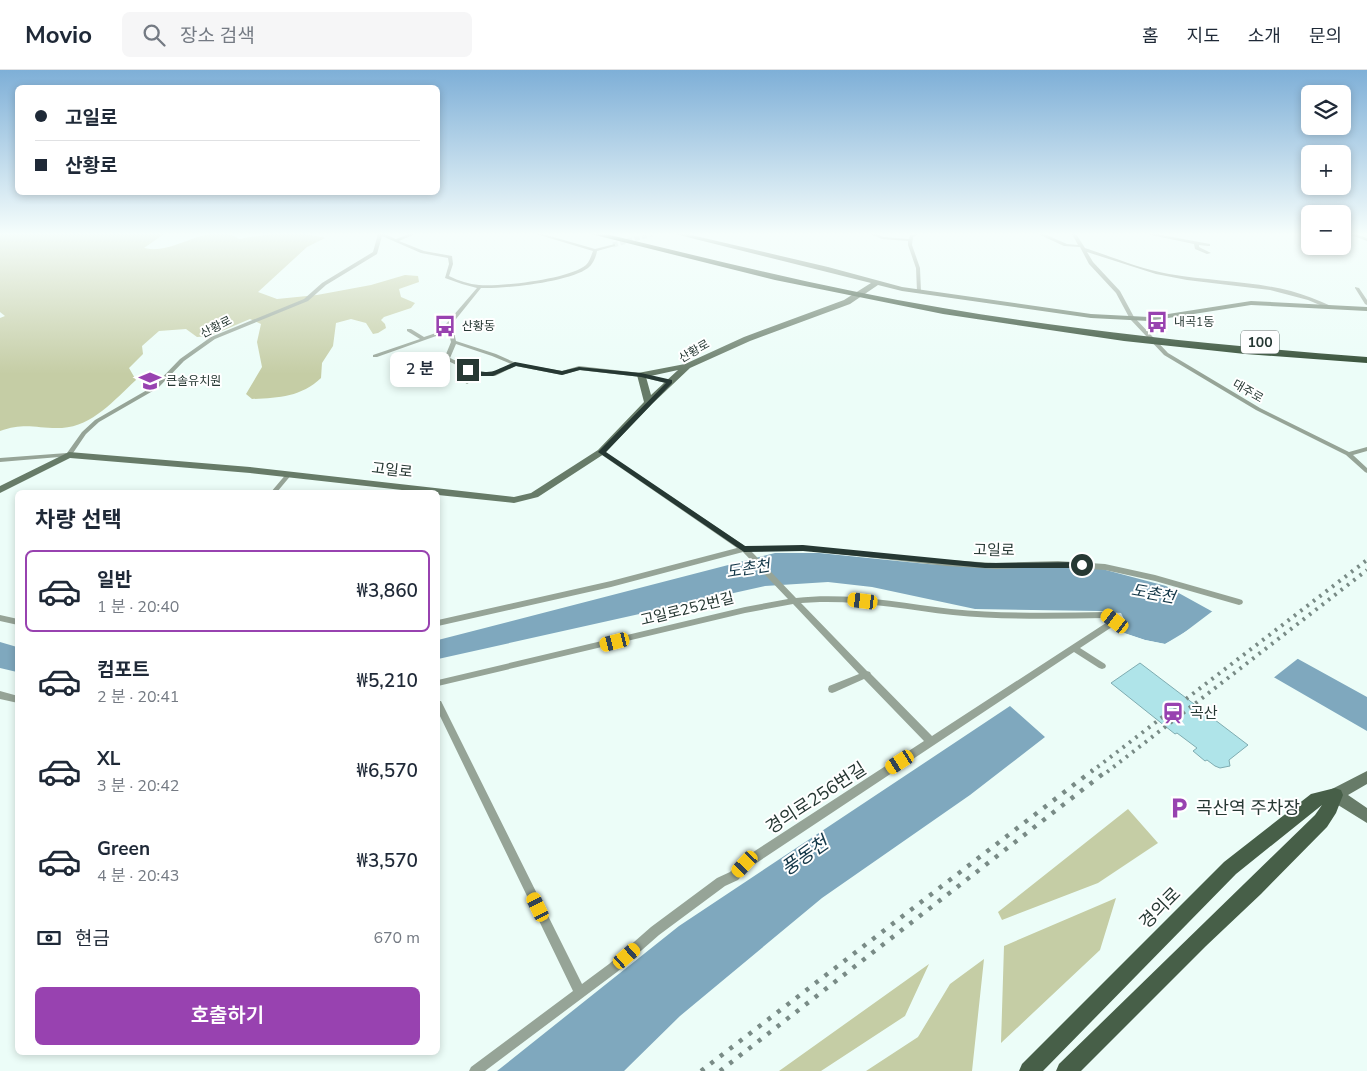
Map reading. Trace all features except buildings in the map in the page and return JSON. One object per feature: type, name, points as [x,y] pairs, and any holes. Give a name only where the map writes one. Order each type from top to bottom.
[{"type":"highway","name":"100","points":[[810,281],[939,310],[1097,334],[1367,360]]},
{"type":"highway","name":"100","points":[[811,281],[1019,314],[1153,332],[1367,350]]},
{"type":"main road","name":"경의로","points":[[1030,1071],[1230,868],[1317,799],[1334,795]]},
{"type":"main road","points":[[1066,1071],[1199,939],[1255,888],[1321,821],[1330,808],[1334,795]]},
{"type":"street","name":"산황로","points":[[70,455],[84,433],[97,421],[156,387],[182,360],[213,338],[306,300],[329,281]]},
{"type":"street","name":"산황로","points":[[455,281],[480,287],[537,281]]},
{"type":"street","points":[[868,281],[919,292],[1091,316],[1149,318],[1251,303],[1367,309]]},
{"type":"street","points":[[919,281],[919,292]]},
{"type":"street","name":"대주로","points":[[1107,281],[1118,292],[1132,318],[1166,354],[1258,409],[1348,454],[1367,471]]},
{"type":"street","points":[[1210,281],[1270,289],[1312,298],[1329,306]]},
{"type":"street","name":"산황로","points":[[454,342],[515,364],[562,373],[579,368],[641,375],[670,382],[687,366],[747,339],[847,302],[876,283]]},
{"type":"street","points":[[480,287],[449,324],[454,342],[447,359],[479,374],[493,374],[515,364]]},
{"type":"street","points":[[1356,288],[1367,304]]},
{"type":"street","points":[[409,330],[424,339]]},
{"type":"street","points":[[375,356],[424,339],[452,332]]},
{"type":"street","points":[[649,402],[641,375],[687,366]]},
{"type":"street","points":[[467,382],[479,374]]},
{"type":"street","name":"고일로","points":[[440,491],[514,500],[534,495],[602,452],[670,382]]},
{"type":"street","points":[[1348,454],[1367,449]]},
{"type":"street","points":[[602,452],[744,550],[796,601],[931,742]]},
{"type":"street","points":[[0,490],[70,455]]},
{"type":"street","name":"고일로","points":[[0,460],[70,455],[289,474],[427,490]]},
{"type":"street","points":[[276,490],[289,474]]},
{"type":"street","name":"고일로","points":[[440,623],[612,584],[744,550],[803,548],[946,563],[996,566],[1058,564],[1105,567],[1155,578],[1239,602]]},
{"type":"street","name":"고일로252번길","points":[[440,683],[745,610],[796,601],[845,599],[968,614],[1033,616],[1107,615],[1115,621]]},
{"type":"street","points":[[0,618],[15,621]]},
{"type":"street","name":"경의로256번길","points":[[475,1071],[613,968],[655,931],[721,882],[734,876],[745,864],[1115,621]]},
{"type":"street","points":[[1074,648],[1102,666]]},
{"type":"street","points":[[832,689],[866,674]]},
{"type":"street","points":[[0,696],[15,699]]},
{"type":"street","points":[[440,708],[580,992]]},
{"type":"street","points":[[1334,795],[1367,778]]},
{"type":"street","points":[[1334,795],[1367,816]]},
{"type":"green space","points":[[0,281],[270,281],[258,292],[277,299],[317,295],[386,281],[419,282],[399,289],[401,297],[415,303],[411,308],[384,317],[381,320],[386,328],[378,333],[373,334],[366,323],[351,319],[336,323],[333,346],[322,363],[321,378],[297,393],[280,397],[252,399],[246,394],[262,367],[257,342],[261,324],[250,319],[210,336],[197,337],[186,329],[159,331],[142,346],[143,354],[129,368],[136,380],[93,417],[73,426],[62,428],[24,426],[0,431],[0,318],[5,316],[0,312]]},
{"type":"green space","points":[[1128,809],[1158,843],[1098,883],[1002,920],[998,912]]},
{"type":"green space","points":[[1116,898],[1100,950],[1001,1043],[1004,946]]},
{"type":"green space","points":[[984,959],[972,1071],[866,1071],[918,1037],[950,984]]},
{"type":"green space","points":[[929,964],[905,1016],[821,1071],[779,1071]]},
{"type":"water","name":"도촌천","points":[[775,553],[819,553],[927,564],[998,568],[1071,567],[1102,569],[1166,586],[1367,697],[1367,731],[1190,629],[1165,644],[1118,631],[1127,625],[1121,613],[975,609],[872,587],[828,582],[765,586],[440,659],[440,639]]},
{"type":"water","points":[[0,642],[15,646],[15,672],[0,668]]},
{"type":"water","name":"풍동천","points":[[1010,706],[1045,737],[970,795],[822,898],[680,1016],[624,1071],[497,1071],[679,926]]},
{"type":"pier","points":[[1214,610],[1300,657],[1272,679],[1190,632],[1165,647],[1144,643],[1116,632],[1165,644],[1177,638]]},
{"type":"railway","points":[[1091,772],[1367,560]]},
{"type":"railway","points":[[1107,772],[1367,570]]},
{"type":"railway","points":[[701,1071],[1093,770]]},
{"type":"railway","points":[[720,1071],[1108,770]]},
{"type":"place","name":"내곡1동","points":[[1157,322]]},
{"type":"place","name":"산황동","points":[[445,326]]},
{"type":"place","name":"큰솔유치원","points":[[150,381]]},
{"type":"place","name":"곡산","points":[[1173,713]]},
{"type":"place","name":"곡산역 주차장","points":[[1179,808]]},
{"type":"route","points":[[468,370],[479,374],[493,374],[515,364],[562,373],[579,368],[641,375],[670,382],[602,452],[744,549],[803,548],[985,566],[1082,565]]}]
